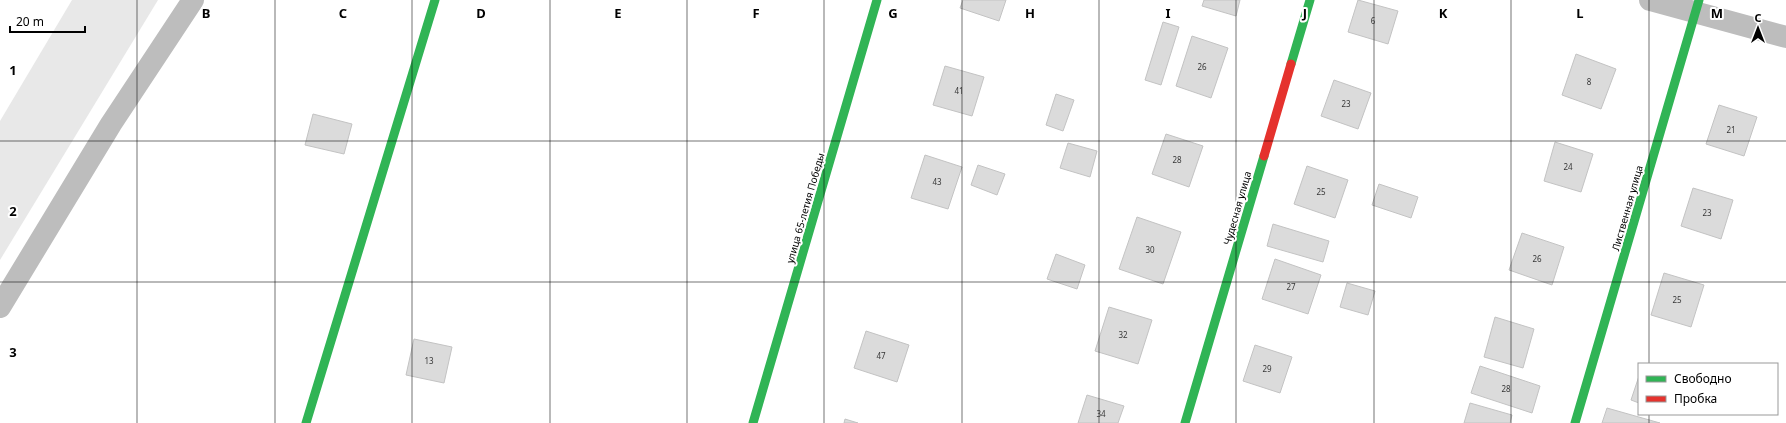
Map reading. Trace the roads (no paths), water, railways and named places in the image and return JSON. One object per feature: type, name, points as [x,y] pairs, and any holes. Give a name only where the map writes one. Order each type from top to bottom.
[{"type":"street","points":[[0,307],[111,124],[193,0]]},
{"type":"street","points":[[306,423],[435,0]]},
{"type":"street","name":"улица 65-летия Победы","points":[[753,423],[877,0]]},
{"type":"street","name":"Чудесная улица","points":[[1185,423],[1310,0]]},
{"type":"street","points":[[1650,0],[1697,6],[1786,37]]},
{"type":"street","name":"Лиственная улица","points":[[1575,423],[1697,6]]}]
